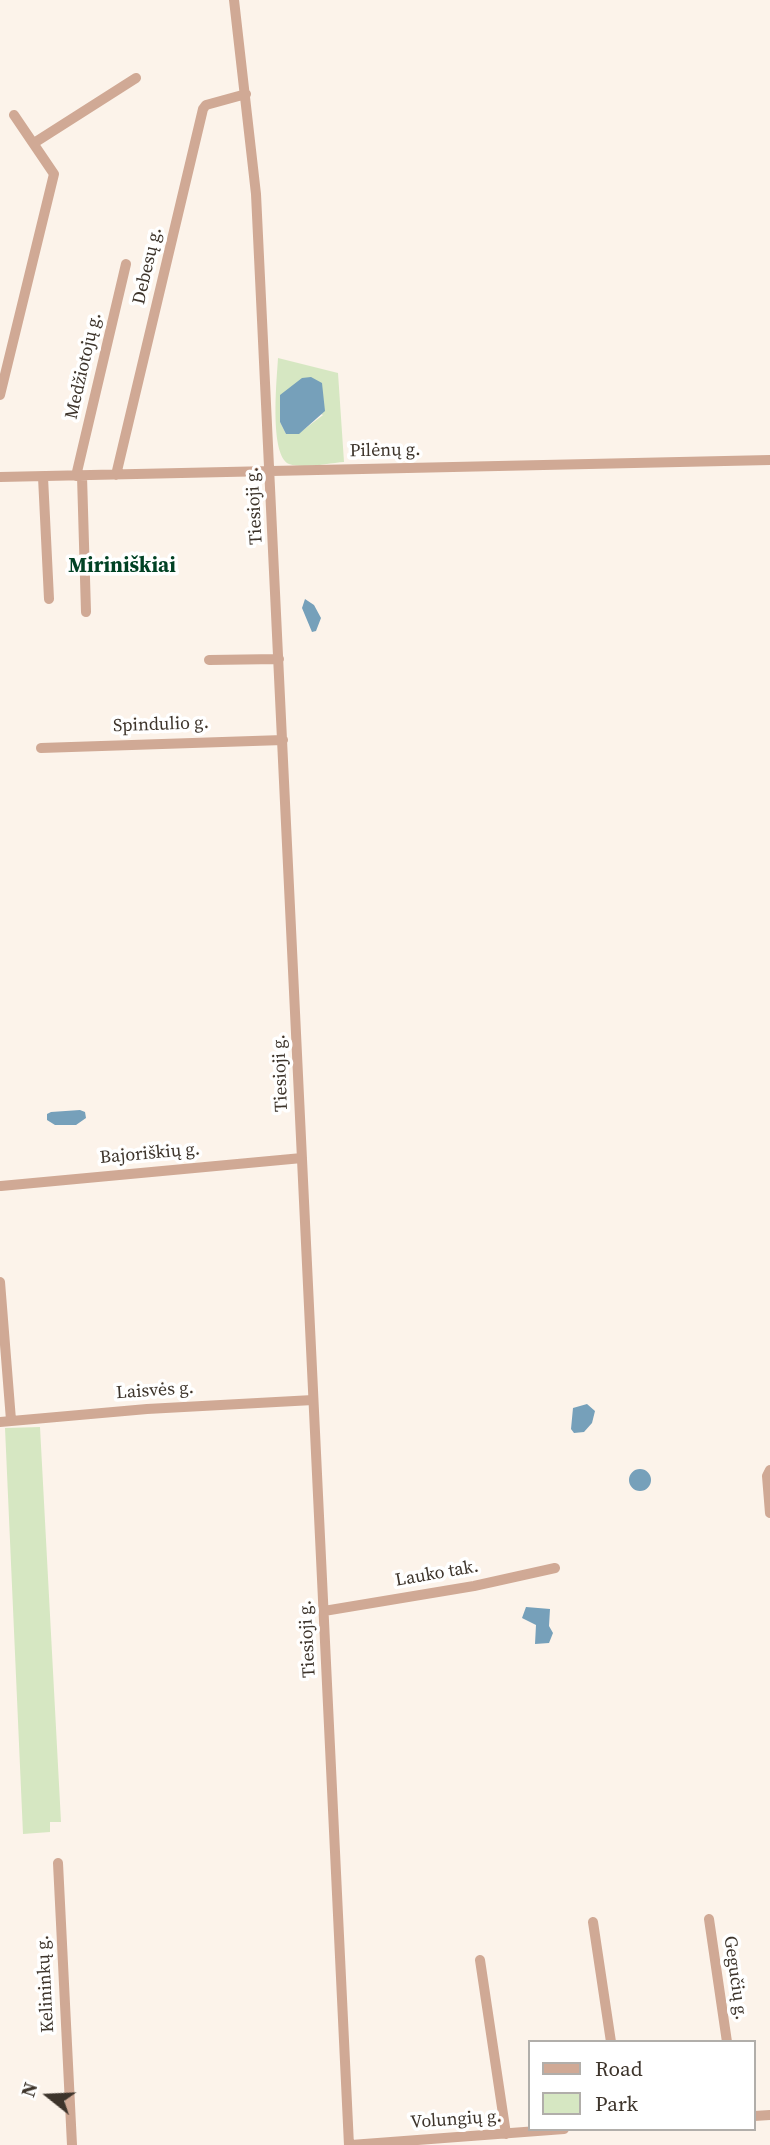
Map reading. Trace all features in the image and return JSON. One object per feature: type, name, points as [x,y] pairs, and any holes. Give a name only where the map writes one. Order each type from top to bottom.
[{"type":"street","name":"Tiesioji g.","points":[[234,0],[256,194],[271,471],[350,2145]]},
{"type":"street","points":[[34,143],[136,78]]},
{"type":"street","name":"Debesų g.","points":[[116,475],[203,109],[246,94]]},
{"type":"street","points":[[0,395],[54,174],[14,115]]},
{"type":"street","name":"Medžiotojų g.","points":[[86,612],[79,476],[126,264]]},
{"type":"street","name":"Pilėnų g.","points":[[0,477],[770,460]]},
{"type":"street","points":[[43,477],[49,599]]},
{"type":"street","points":[[209,660],[279,659]]},
{"type":"street","name":"Spindulio g.","points":[[41,748],[283,740]]},
{"type":"street","name":"Bajoriškių g.","points":[[1,1186],[302,1158]]},
{"type":"street","points":[[0,1282],[5,1421]]},
{"type":"street","name":"Laisvės g.","points":[[5,1421],[313,1400]]},
{"type":"street","points":[[769,1473],[770,1513]]},
{"type":"street","name":"Lauko tak.","points":[[324,1611],[474,1586],[555,1568]]},
{"type":"street","name":"Kelininkų g.","points":[[58,1863],[72,2145]]},
{"type":"street","name":"Gegučių g.","points":[[709,1919],[727,2040]]},
{"type":"street","points":[[593,1922],[611,2040]]},
{"type":"street","points":[[480,1960],[506,2134]]},
{"type":"street","name":"Volungių g.","points":[[350,2145],[541,2131]]},
{"type":"green space","points":[[278,358],[338,373],[344,462],[302,466],[289,464],[283,458],[276,432]],"holes":[[[280,395],[323,415],[298,434],[286,434],[280,422]]]},
{"type":"green space","points":[[40,1427],[61,1822],[50,1822],[50,1832],[23,1834],[5,1428]]},
{"type":"water","points":[[311,377],[322,383],[325,411],[299,434],[286,434],[280,422],[280,395],[302,378]]},
{"type":"water","points":[[305,599],[314,605],[321,618],[316,631],[312,632],[302,608]]},
{"type":"water","points":[[51,1112],[85,1112],[86,1118],[76,1125],[55,1125],[47,1120],[47,1114]]},
{"type":"water","points":[[587,1404],[595,1411],[592,1423],[584,1432],[574,1433],[571,1429],[573,1408]]},
{"type":"water","points":[[640,1469],[650,1476],[651,1480],[644,1490],[640,1491],[630,1484],[629,1480],[636,1470]]},
{"type":"water","points":[[526,1607],[550,1609],[549,1626],[553,1633],[549,1643],[535,1644],[536,1625],[522,1618]]},
{"type":"district","name":"Miriniškiai","points":[[122,567]]}]
